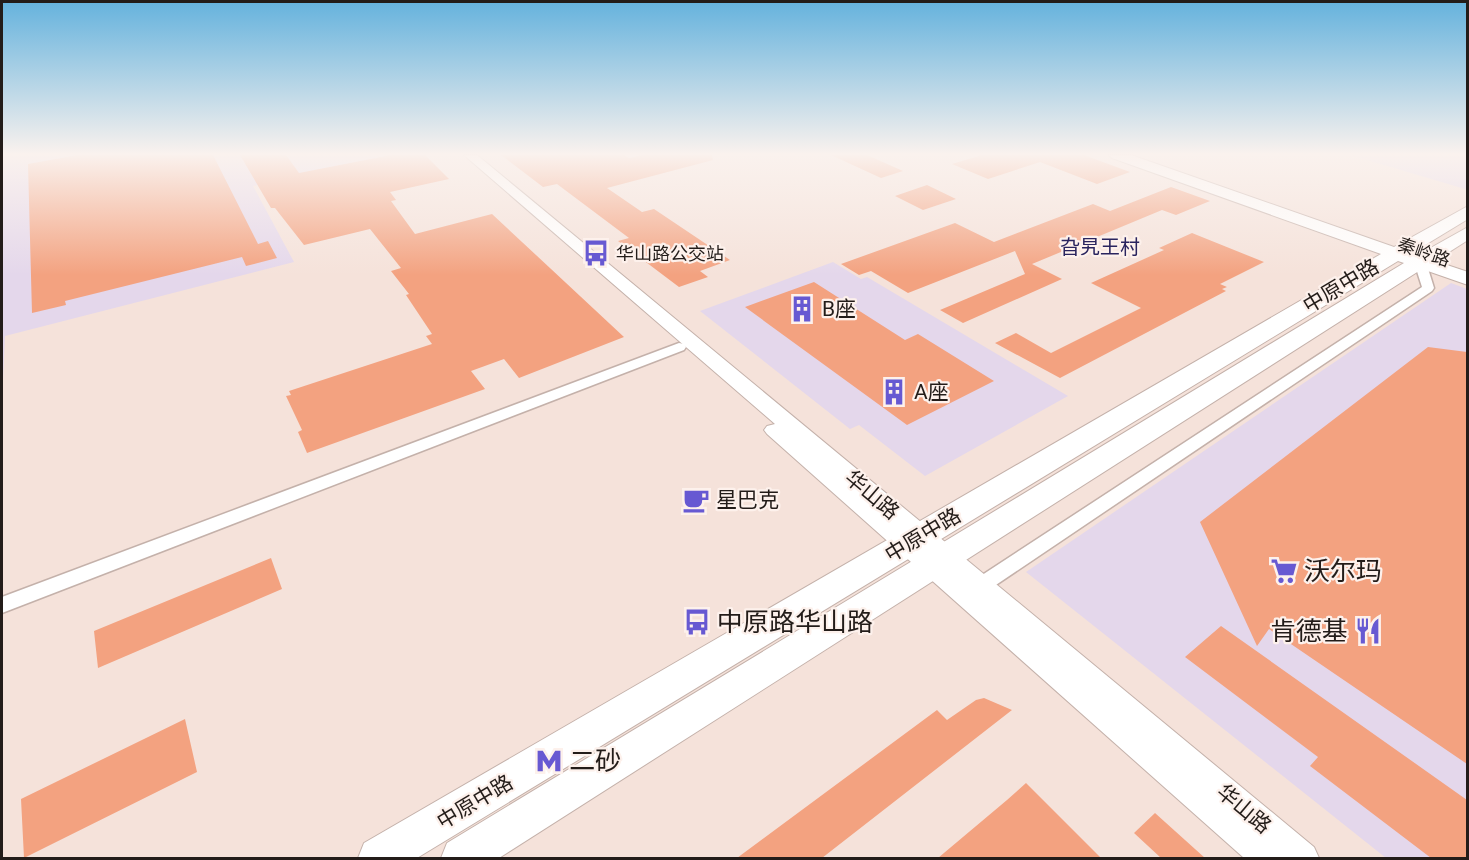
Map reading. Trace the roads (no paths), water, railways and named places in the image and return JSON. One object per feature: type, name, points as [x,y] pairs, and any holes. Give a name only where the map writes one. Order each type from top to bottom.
[{"type":"main road","name":"秦岭路","points":[[1237,195],[1414,254],[1467,267]]},
{"type":"main road","name":"秦岭路","points":[[1253,195],[1414,254],[1467,279]]},
{"type":"main road","name":"中原中路","points":[[462,858],[938,562],[1414,254],[1467,211]]},
{"type":"main road","name":"中原中路","points":[[379,858],[914,541],[1414,254],[1467,232]]},
{"type":"street","name":"华山路","points":[[504,195],[679,347],[914,541]]},
{"type":"street","name":"华山路","points":[[516,195],[938,562],[1268,858]]},
{"type":"street","points":[[980,586],[1428,288],[1414,254]]},
{"type":"street","points":[[2,605],[679,347]]},
{"type":"street","name":"华山路","points":[[938,562],[980,586],[1302,858]]},
{"type":"place","name":"华山路公交站","points":[[596,253]]},
{"type":"place","name":"B座","points":[[802,309]]},
{"type":"place","name":"A座","points":[[894,392]]},
{"type":"place","name":"星巴克","points":[[696,500]]},
{"type":"place","name":"沃尔玛","points":[[1284,571]]},
{"type":"place","name":"中原路华山路","points":[[697,622]]},
{"type":"place","name":"肯德基","points":[[1368,631]]},
{"type":"place","name":"二砂","points":[[549,761]]},
{"type":"district","name":"旮旯王村","points":[[1100,247]]}]
